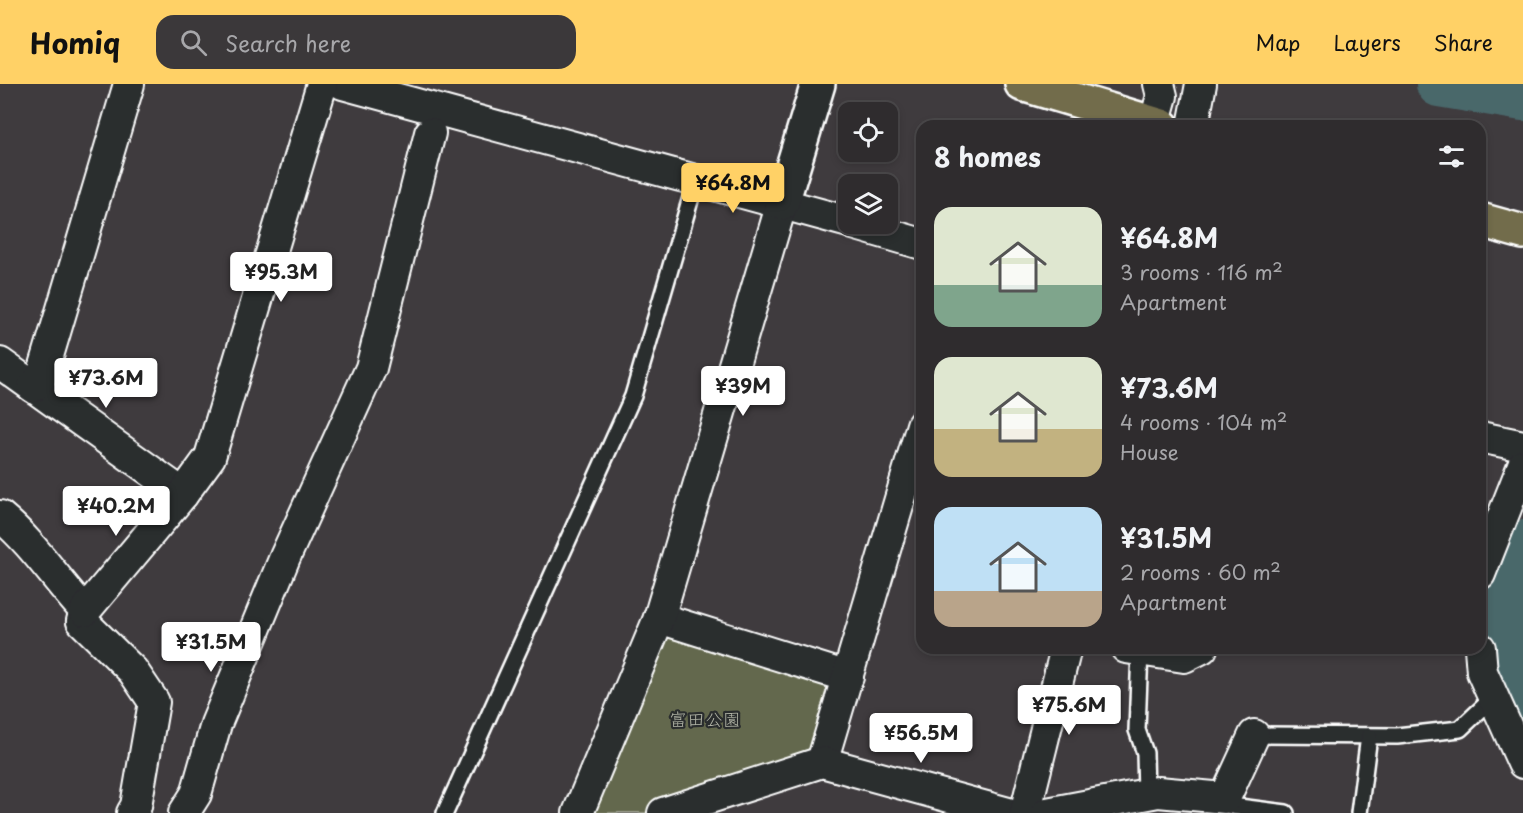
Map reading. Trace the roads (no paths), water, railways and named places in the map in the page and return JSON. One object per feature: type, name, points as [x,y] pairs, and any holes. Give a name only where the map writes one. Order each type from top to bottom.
[{"type":"main road","points":[[1022,84],[1141,120]]},
{"type":"main road","points":[[1486,222],[1523,232]]},
{"type":"street","points":[[33,387],[42,376],[129,84]]},
{"type":"street","points":[[132,813],[136,806],[154,702],[133,671],[82,621],[85,611],[183,494],[210,457],[322,84]]},
{"type":"street","points":[[343,84],[838,219]]},
{"type":"street","points":[[579,813],[659,618],[818,84]]},
{"type":"street","points":[[1159,84],[1162,96],[1159,120]]},
{"type":"street","points":[[1194,120],[1200,87]]},
{"type":"street","points":[[184,813],[196,794],[216,724],[285,556],[371,368],[430,132]]},
{"type":"street","points":[[888,234],[916,242]]},
{"type":"street","points":[[0,363],[183,494]]},
{"type":"street","points":[[1486,438],[1523,446]]},
{"type":"street","points":[[822,762],[916,445]]},
{"type":"street","points":[[1486,559],[1523,465]]},
{"type":"street","points":[[0,516],[31,544],[58,582],[85,611]]},
{"type":"street","points":[[659,618],[848,677]]},
{"type":"street","points":[[1025,813],[1065,654]]},
{"type":"street","points":[[1165,654],[1184,657],[1190,654]]},
{"type":"street","points":[[1480,654],[1482,672],[1495,696],[1523,763]]},
{"type":"street","points":[[1047,813],[1158,792],[1225,798],[1254,735]]},
{"type":"street","points":[[663,813],[822,762],[1008,813]]},
{"type":"lane","points":[[446,813],[633,396],[696,180]]},
{"type":"lane","points":[[1133,654],[1137,730],[1145,753],[1146,794]]},
{"type":"lane","points":[[1254,735],[1369,736],[1460,729],[1495,696]]},
{"type":"lane","points":[[1359,813],[1369,736]]},
{"type":"lane","points":[[1225,798],[1231,806],[1286,813]]},
{"type":"waterway","points":[[1439,84],[1523,98]]},
{"type":"waterway","points":[[1523,543],[1510,587],[1505,627],[1510,666],[1523,711]]},
{"type":"park label","name":"富田公園","points":[[705,720]]}]
